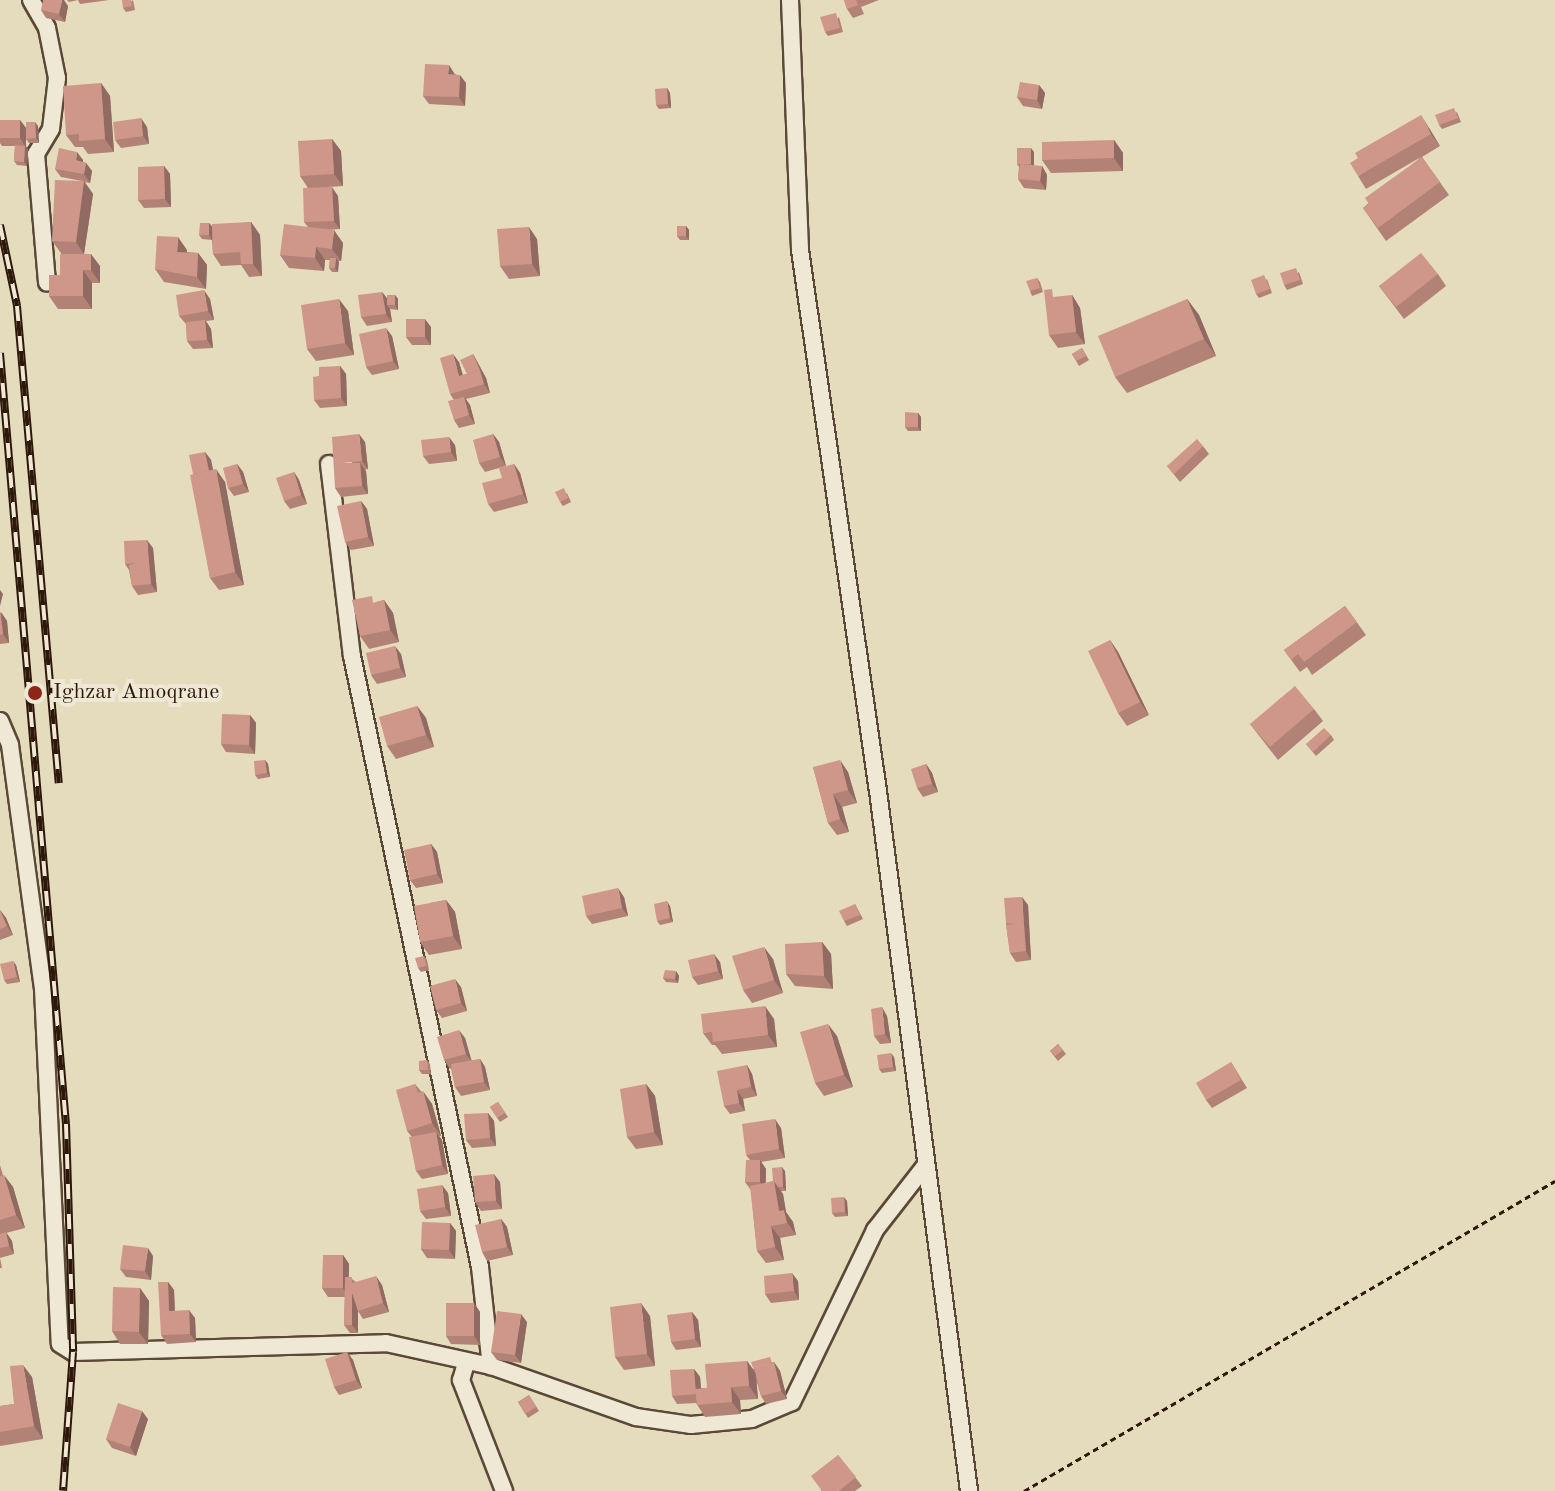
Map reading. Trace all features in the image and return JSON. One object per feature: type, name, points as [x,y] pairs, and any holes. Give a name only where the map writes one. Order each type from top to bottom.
[{"type":"street","points":[[31,0],[47,28],[57,78],[51,129],[36,154],[47,283]]},
{"type":"street","points":[[790,0],[800,250],[878,791],[969,1491]]},
{"type":"street","points":[[329,464],[352,656],[480,1267],[491,1366]]},
{"type":"street","points":[[0,721],[10,745],[43,989],[60,1344],[73,1352],[386,1343],[466,1363],[491,1366],[636,1417],[691,1425],[752,1419],[792,1402],[875,1230],[925,1166]]},
{"type":"street","points":[[466,1363],[461,1380],[504,1491]]},
{"type":"path","points":[[1024,1491],[1555,1181]]},
{"type":"building","points":[[43,0],[62,0],[59,14],[41,10]]},
{"type":"building","points":[[122,0],[131,0],[132,6],[123,8]]},
{"type":"building","points":[[844,0],[856,0],[858,5],[847,9]]},
{"type":"building","points":[[836,13],[840,28],[825,32],[820,17]]},
{"type":"building","points":[[425,64],[449,65],[448,74],[460,75],[459,97],[423,96]]},
{"type":"building","points":[[1020,82],[1039,85],[1037,100],[1017,97]]},
{"type":"building","points":[[101,83],[105,139],[79,141],[79,134],[66,135],[63,86]]},
{"type":"building","points":[[667,88],[668,104],[656,105],[655,89]]},
{"type":"building","points":[[1454,108],[1458,118],[1439,125],[1435,115]]},
{"type":"building","points":[[1421,115],[1431,134],[1358,176],[1350,163],[1358,158],[1355,153]]},
{"type":"building","points":[[141,118],[143,136],[115,140],[113,122]]},
{"type":"building","points":[[0,120],[20,120],[20,138],[0,138]]},
{"type":"building","points":[[26,122],[35,122],[36,138],[26,139]]},
{"type":"building","points":[[332,139],[334,174],[300,176],[298,141]]},
{"type":"building","points":[[1114,140],[1114,158],[1042,160],[1042,142]]},
{"type":"building","points":[[15,145],[25,146],[24,162],[14,161]]},
{"type":"building","points":[[59,148],[77,152],[76,160],[86,163],[84,174],[55,169]]},
{"type":"building","points":[[1017,148],[1031,148],[1031,164],[1017,164]]},
{"type":"building","points":[[1422,157],[1440,182],[1378,228],[1363,208],[1369,204],[1365,198]]},
{"type":"building","points":[[1020,164],[1042,166],[1040,181],[1018,179]]},
{"type":"building","points":[[164,166],[165,199],[138,200],[138,167]]},
{"type":"building","points":[[55,180],[84,181],[76,242],[52,241]]},
{"type":"building","points":[[332,187],[334,221],[304,222],[303,188]]},
{"type":"building","points":[[251,222],[253,264],[241,264],[240,252],[213,254],[212,224]]},
{"type":"building","points":[[200,223],[209,223],[209,235],[199,235]]},
{"type":"building","points":[[284,224],[334,230],[332,249],[316,247],[315,258],[280,255]]},
{"type":"building","points":[[677,226],[686,226],[686,236],[677,236]]},
{"type":"building","points":[[529,227],[532,264],[500,266],[497,229]]},
{"type":"building","points":[[157,236],[178,237],[177,252],[198,253],[197,277],[155,269]]},
{"type":"building","points":[[1421,253],[1438,274],[1396,307],[1379,286]]},
{"type":"building","points":[[60,254],[91,254],[91,270],[83,270],[83,296],[49,296],[49,275],[60,275]]},
{"type":"building","points":[[330,258],[336,258],[335,268],[329,268]]},
{"type":"building","points":[[1296,268],[1300,280],[1284,285],[1280,273]]},
{"type":"building","points":[[1264,275],[1270,289],[1256,294],[1251,280]]},
{"type":"building","points":[[1037,278],[1040,288],[1030,291],[1026,281]]},
{"type":"building","points":[[1052,289],[1053,297],[1072,295],[1076,332],[1049,335],[1044,290]]},
{"type":"building","points":[[204,290],[208,311],[179,316],[176,295]]},
{"type":"building","points":[[382,292],[386,314],[361,317],[358,295]]},
{"type":"building","points":[[387,295],[395,295],[395,305],[387,305]]},
{"type":"building","points":[[339,299],[345,343],[307,349],[301,305]]},
{"type":"building","points":[[1187,299],[1204,339],[1115,377],[1098,336]]},
{"type":"building","points":[[406,319],[425,319],[425,337],[406,337]]},
{"type":"building","points":[[205,320],[207,340],[187,341],[186,322]]},
{"type":"building","points":[[386,328],[393,361],[366,367],[359,334]]},
{"type":"building","points":[[1082,348],[1086,356],[1076,361],[1072,354]]},
{"type":"building","points":[[453,354],[459,376],[480,370],[484,384],[450,394],[440,358]]},
{"type":"building","points":[[473,354],[480,370],[467,374],[460,360]]},
{"type":"building","points":[[340,366],[341,398],[314,400],[313,377],[319,376],[319,367]]},
{"type":"building","points":[[464,397],[469,415],[454,420],[448,401]]},
{"type":"building","points":[[905,412],[918,413],[918,427],[905,427]]},
{"type":"building","points":[[359,434],[362,461],[342,463],[360,463],[362,486],[335,488],[332,437]]},
{"type":"building","points":[[493,434],[500,457],[479,463],[473,440]]},
{"type":"building","points":[[449,437],[451,452],[423,456],[421,440]]},
{"type":"building","points":[[1197,439],[1203,446],[1174,474],[1167,466]]},
{"type":"building","points":[[205,452],[209,471],[193,474],[189,455]]},
{"type":"building","points":[[237,464],[243,484],[228,488],[223,468]]},
{"type":"building","points":[[514,464],[523,494],[488,504],[482,483],[502,478],[499,468]]},
{"type":"building","points":[[216,469],[235,572],[210,578],[190,475]]},
{"type":"building","points":[[294,472],[301,495],[284,501],[276,478]]},
{"type":"building","points":[[564,488],[568,498],[560,502],[555,492]]},
{"type":"building","points":[[361,501],[368,537],[345,542],[337,506]]},
{"type":"building","points":[[147,540],[151,584],[132,586],[129,565],[136,563],[125,564],[124,541]]},
{"type":"building","points":[[372,596],[373,603],[384,600],[390,630],[360,636],[352,600]]},
{"type":"building","points":[[1345,606],[1357,622],[1304,662],[1298,654],[1291,660],[1284,650]]},
{"type":"building","points":[[1110,640],[1140,702],[1118,713],[1088,651]]},
{"type":"building","points":[[395,646],[400,668],[371,675],[366,653]]},
{"type":"building","points":[[1295,686],[1314,709],[1270,747],[1250,724]]},
{"type":"building","points":[[417,706],[426,735],[387,746],[379,717]]},
{"type":"building","points":[[222,714],[250,715],[249,745],[221,744]]},
{"type":"building","points":[[1324,728],[1331,735],[1313,752],[1306,744]]},
{"type":"building","points":[[265,760],[267,773],[255,775],[254,761]]},
{"type":"building","points":[[840,760],[848,790],[833,794],[840,819],[828,823],[813,767]]},
{"type":"building","points":[[926,764],[932,784],[917,788],[911,769]]},
{"type":"building","points":[[431,844],[437,874],[410,880],[404,850]]},
{"type":"building","points":[[618,888],[622,908],[586,916],[582,896]]},
{"type":"building","points":[[1022,897],[1026,951],[1010,953],[1006,925],[1015,924],[1006,923],[1004,898]]},
{"type":"building","points":[[446,900],[453,936],[420,942],[414,906]]},
{"type":"building","points":[[667,901],[670,918],[657,921],[654,904]]},
{"type":"building","points":[[855,904],[860,915],[844,921],[839,911]]},
{"type":"building","points":[[0,910],[7,926],[0,929]]},
{"type":"building","points":[[822,942],[824,976],[786,974],[785,944]]},
{"type":"building","points":[[764,947],[774,980],[743,990],[732,956]]},
{"type":"building","points":[[714,954],[718,971],[692,977],[688,960]]},
{"type":"building","points":[[424,956],[426,966],[418,968],[415,958]]},
{"type":"building","points":[[13,961],[17,977],[4,980],[0,964]]},
{"type":"building","points":[[665,970],[676,971],[675,979],[663,978]]},
{"type":"building","points":[[455,979],[461,1003],[436,1010],[430,986]]},
{"type":"building","points":[[765,1006],[768,1035],[713,1042],[712,1032],[703,1033],[701,1014]]},
{"type":"building","points":[[882,1007],[885,1034],[874,1036],[871,1009]]},
{"type":"building","points":[[828,1024],[844,1075],[815,1083],[800,1032]]},
{"type":"building","points":[[459,1030],[466,1054],[444,1060],[437,1037]]},
{"type":"building","points":[[1058,1044],[1063,1050],[1055,1056],[1050,1051]]},
{"type":"building","points":[[891,1053],[893,1067],[879,1069],[877,1055]]},
{"type":"building","points":[[480,1059],[484,1082],[455,1087],[451,1064]]},
{"type":"building","points":[[427,1060],[428,1070],[419,1070],[419,1061]]},
{"type":"building","points":[[1231,1062],[1241,1080],[1206,1100],[1196,1083]]},
{"type":"building","points":[[747,1065],[751,1087],[737,1090],[739,1103],[724,1106],[717,1071]]},
{"type":"building","points":[[415,1084],[418,1093],[423,1091],[432,1123],[407,1131],[396,1090]]},
{"type":"building","points":[[646,1084],[654,1132],[627,1137],[620,1089]]},
{"type":"building","points":[[498,1102],[505,1113],[497,1118],[490,1107]]},
{"type":"building","points":[[488,1113],[490,1138],[466,1140],[464,1114]]},
{"type":"building","points":[[775,1119],[779,1149],[746,1155],[742,1124]]},
{"type":"building","points":[[436,1132],[442,1165],[416,1171],[409,1137]]},
{"type":"building","points":[[746,1160],[760,1160],[760,1182],[745,1182]]},
{"type":"building","points":[[782,1167],[783,1187],[778,1187],[773,1181],[772,1168]]},
{"type":"building","points":[[494,1174],[496,1201],[475,1202],[473,1176]]},
{"type":"building","points":[[4,1175],[16,1215],[0,1220],[0,1176]]},
{"type":"building","points":[[774,1181],[779,1211],[784,1210],[787,1223],[771,1226],[775,1247],[757,1251],[750,1186]]},
{"type":"building","points":[[442,1185],[445,1207],[420,1211],[417,1189]]},
{"type":"building","points":[[844,1197],[845,1212],[832,1213],[831,1198]]},
{"type":"building","points":[[501,1219],[507,1247],[482,1252],[475,1225]]},
{"type":"building","points":[[422,1222],[450,1223],[449,1250],[421,1249]]},
{"type":"building","points":[[6,1232],[9,1246],[0,1248],[0,1234]]},
{"type":"building","points":[[123,1245],[148,1248],[145,1271],[120,1269]]},
{"type":"building","points":[[323,1255],[343,1255],[343,1288],[322,1288]]},
{"type":"building","points":[[792,1273],[794,1291],[765,1294],[764,1276]]},
{"type":"building","points":[[376,1276],[383,1303],[358,1311],[352,1293],[352,1325],[344,1325],[345,1277],[352,1277],[352,1283]]},
{"type":"building","points":[[158,1282],[168,1282],[169,1311],[189,1310],[190,1334],[161,1335]]},
{"type":"building","points":[[113,1287],[140,1288],[139,1332],[112,1331]]},
{"type":"building","points":[[446,1303],[474,1303],[474,1336],[446,1336]]},
{"type":"building","points":[[641,1303],[647,1354],[615,1357],[610,1307]]},
{"type":"building","points":[[497,1311],[521,1314],[515,1355],[491,1352]]},
{"type":"building","points":[[692,1312],[695,1339],[671,1342],[667,1315]]},
{"type":"building","points":[[347,1352],[356,1380],[334,1387],[325,1359]]},
{"type":"building","points":[[770,1357],[772,1363],[754,1367],[754,1370],[751,1362]]},
{"type":"building","points":[[747,1361],[749,1386],[731,1387],[732,1402],[697,1405],[695,1389],[707,1388],[705,1364]]},
{"type":"building","points":[[774,1362],[781,1391],[761,1396],[754,1367]]},
{"type":"building","points":[[23,1365],[34,1426],[0,1432],[0,1406],[14,1404],[10,1366]]},
{"type":"building","points":[[694,1369],[696,1394],[672,1396],[670,1370]]},
{"type":"building","points":[[529,1395],[536,1407],[525,1414],[518,1402]]},
{"type":"building","points":[[118,1403],[142,1411],[130,1447],[106,1439]]},
{"type":"building","points":[[838,1455],[856,1477],[839,1491],[822,1491],[811,1476]]},
{"type":"railway","points":[[0,225],[17,306],[59,783]]},
{"type":"railway","points":[[0,353],[66,1124],[73,1352],[63,1491]]},
{"type":"place","name":"Ighzar Amoqrane","points":[[35,693]]}]
